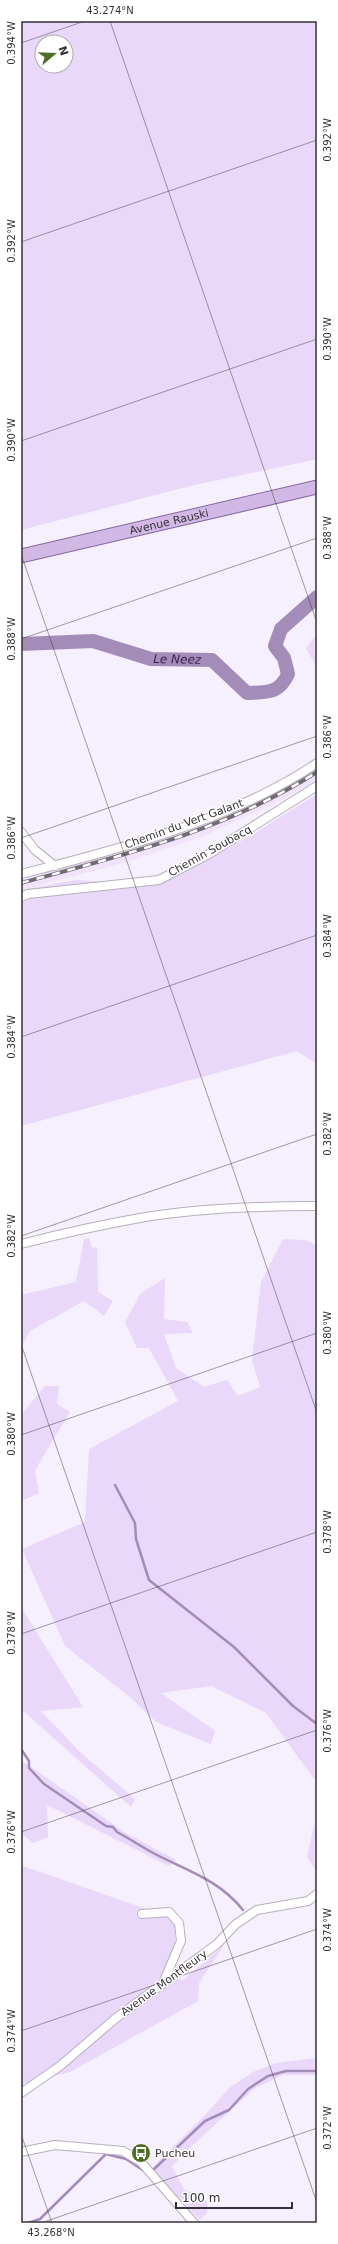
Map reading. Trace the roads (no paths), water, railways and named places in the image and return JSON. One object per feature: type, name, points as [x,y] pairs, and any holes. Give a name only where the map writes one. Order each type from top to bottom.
[{"type":"main road","name":"Avenue Rauski","points":[[21,556],[317,487]]},
{"type":"street","name":"Chemin du Vert Galant","points":[[21,874],[55,866],[162,834],[247,802],[300,775],[317,763]]},
{"type":"street","name":"Chemin Soubacq","points":[[21,897],[28,894],[158,880],[209,854],[317,786]]},
{"type":"street","points":[[21,832],[35,850],[55,866]]},
{"type":"street","points":[[21,1244],[69,1232],[142,1218],[257,1206],[317,1206]]},
{"type":"street","name":"Avenue Montfleury","points":[[21,2093],[60,2066],[116,2018],[217,1944],[236,1924],[257,1910],[308,1901],[317,1894]]},
{"type":"street","points":[[142,1914],[169,1912],[179,1923],[181,1941],[163,1984]]},
{"type":"street","points":[[21,2152],[55,2145],[124,2151],[141,2162],[194,2223]]},
{"type":"waterway","name":"Le Neez","points":[[21,644],[93,641],[151,659],[212,660],[247,693],[266,692],[272,691],[281,685],[288,674],[284,658],[275,646],[281,629],[317,597]]},
{"type":"waterway","points":[[115,1485],[135,1523],[136,1539],[149,1580],[234,1647],[293,1706],[317,1724]]},
{"type":"waterway","points":[[21,1749],[29,1761],[29,1768],[44,1784],[106,1826],[113,1827],[117,1832],[150,1851],[202,1877],[224,1891],[243,1910]]},
{"type":"waterway","points":[[152,2171],[205,2121],[229,2110],[248,2089],[268,2076],[286,2071],[317,2071]]},
{"type":"waterway","points":[[28,2223],[40,2219],[106,2154],[126,2159],[144,2171]]},
{"type":"railway","points":[[21,883],[174,839],[247,810],[317,772]]},
{"type":"place","name":"Pucheu","points":[[141,2153]]}]
